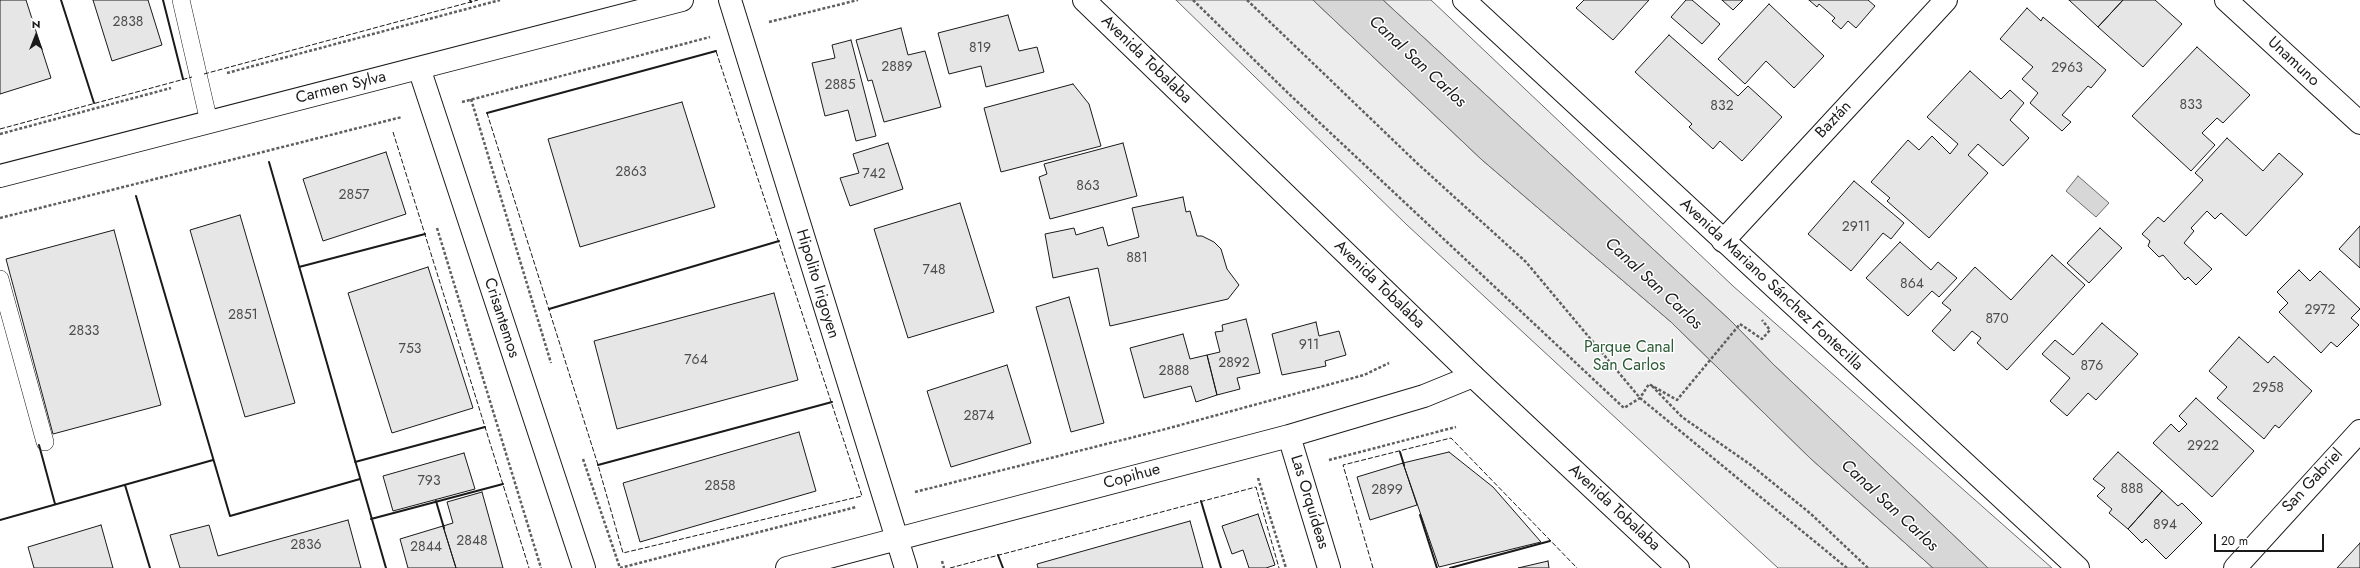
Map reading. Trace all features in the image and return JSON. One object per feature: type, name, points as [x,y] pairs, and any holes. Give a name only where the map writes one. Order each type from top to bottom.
[{"type":"street","name":"Carmen Sylva","points":[[0,176],[682,0]]},
{"type":"street","name":"Hipolito Irigoyen","points":[[730,0],[906,568]]},
{"type":"street","name":"Avenida Tobalaba","points":[[1084,0],[1473,376],[1678,568]]},
{"type":"street","name":"Avenida Mariano Sánchez Fontecilla","points":[[1464,0],[2078,568]]},
{"type":"street","name":"Baztán","points":[[1723,240],[1946,0]]},
{"type":"street","name":"Unamuno","points":[[2226,0],[2360,123]]},
{"type":"street","name":"Crisantemos","points":[[419,68],[584,568]]},
{"type":"street","name":"Copihue","points":[[787,568],[1288,436],[1424,396],[1473,376]]},
{"type":"street","name":"San Gabriel","points":[[2235,568],[2360,431]]},
{"type":"street","name":"Las Orquídeas","points":[[1288,436],[1329,568]]},
{"type":"lane","points":[[181,0],[209,122]]},
{"type":"lane","points":[[0,279],[46,442]]},
{"type":"path","points":[[0,134],[500,0]]},
{"type":"path","points":[[0,218],[432,110],[858,0]]},
{"type":"path","points":[[1193,0],[1288,94],[1624,408],[1640,398],[1649,384]]},
{"type":"path","points":[[1247,0],[1418,164],[1526,262],[1640,398],[1847,568]]},
{"type":"path","points":[[471,99],[554,371]]},
{"type":"path","points":[[401,117],[404,124]]},
{"type":"path","points":[[435,221],[541,568]]},
{"type":"path","points":[[1649,384],[1677,400],[1740,324]]},
{"type":"path","points":[[581,454],[620,568],[1162,430],[1364,375],[1389,363]]},
{"type":"path","points":[[1649,384],[1682,417],[1751,465],[1812,514],[1868,568]]},
{"type":"path","points":[[1258,478],[1286,568]]},
{"type":"path","points":[[942,561],[944,568]]},
{"type":"shaded area","name":"Parque Canal San Carlos","points":[[1176,0],[1313,0],[1481,159],[1671,322],[1810,458],[1933,568],[1778,568],[1407,225]]},
{"type":"shaded area","points":[[1383,0],[1431,0],[1733,286],[2052,568],[1988,568],[1774,365],[1731,321]]},
{"type":"water","name":"Canal San Carlos","points":[[1313,0],[1383,0],[1731,321],[1774,365],[1988,568],[1933,568],[1810,458],[1671,322],[1481,159]]},
{"type":"water","points":[[2078,176],[2109,203],[2096,217],[2066,191]]},
{"type":"building","points":[[0,0],[26,0],[51,78],[0,94]]},
{"type":"building","points":[[93,0],[148,0],[162,45],[112,61]]},
{"type":"building","points":[[1584,0],[1649,0],[1613,40],[1576,8]]},
{"type":"building","points":[[1686,0],[1692,0],[1720,24],[1702,44],[1671,17]]},
{"type":"building","points":[[1722,0],[1743,0],[1733,10]]},
{"type":"building","points":[[1809,0],[1868,0],[1875,6],[1856,28],[1848,21],[1841,29],[1832,21],[1835,18],[1819,4],[1817,7]]},
{"type":"building","points":[[2069,0],[2123,0],[2098,27]]},
{"type":"building","points":[[2123,0],[2155,0],[2182,24],[2143,67],[2098,27]]},
{"type":"building","points":[[1769,4],[1824,56],[1794,88],[1766,61],[1745,84],[1718,59]]},
{"type":"building","points":[[2027,8],[2041,21],[2043,17],[2106,70],[2091,88],[2088,86],[2062,115],[2071,122],[2062,131],[2030,103],[2038,93],[2022,79],[2033,67],[2000,39]]},
{"type":"building","points":[[1008,15],[1019,51],[1037,47],[1044,72],[986,87],[981,66],[949,74],[938,33]]},
{"type":"building","points":[[901,28],[908,55],[925,51],[941,107],[884,122],[872,80],[868,81],[856,40]]},
{"type":"building","points":[[1669,35],[1738,96],[1748,86],[1782,117],[1742,161],[1720,141],[1713,149],[1689,127],[1692,124],[1635,72]]},
{"type":"building","points":[[851,40],[876,136],[856,141],[848,110],[825,116],[812,63],[835,58],[832,45]]},
{"type":"building","points":[[2197,47],[2250,95],[2223,123],[2217,118],[2202,133],[2215,145],[2191,171],[2132,116]]},
{"type":"building","points":[[1970,71],[2001,99],[2010,90],[2024,103],[2010,120],[2029,138],[2003,166],[1978,144],[1968,155],[1988,173],[1929,238],[1887,201],[1890,198],[1871,182],[1908,140],[1919,150],[1932,136],[1950,154],[1958,144],[1927,117]]},
{"type":"building","points":[[1073,84],[1089,104],[1101,146],[1001,172],[984,108]]},
{"type":"building","points":[[682,102],[715,207],[580,247],[548,139]]},
{"type":"building","points":[[2227,138],[2263,171],[2279,153],[2303,174],[2246,236],[2221,213],[2215,219],[2207,211],[2191,228],[2194,231],[2184,243],[2212,269],[2196,285],[2188,277],[2185,280],[2163,255],[2159,257],[2148,246],[2150,241],[2142,234],[2158,217],[2164,222],[2203,180],[2195,173]]},
{"type":"building","points":[[888,143],[903,189],[850,206],[840,178],[859,173],[853,154]]},
{"type":"building","points":[[1123,143],[1137,196],[1050,219],[1039,177],[1047,174],[1044,164]]},
{"type":"building","points":[[386,152],[406,214],[323,241],[303,179]]},
{"type":"building","points":[[1854,181],[1904,223],[1891,239],[1883,233],[1851,271],[1808,234]]},
{"type":"building","points":[[1183,197],[1186,212],[1190,211],[1197,236],[1202,236],[1214,242],[1221,249],[1227,269],[1239,285],[1228,299],[1110,326],[1098,268],[1053,278],[1045,234],[1074,228],[1076,235],[1103,227],[1108,246],[1139,237],[1132,208]]},
{"type":"building","points":[[960,203],[994,312],[908,338],[874,229]]},
{"type":"building","points":[[240,215],[295,403],[245,417],[190,230]]},
{"type":"building","points":[[2360,226],[2360,268],[2339,249]]},
{"type":"building","points":[[2100,228],[2122,248],[2089,283],[2067,263]]},
{"type":"building","points":[[114,230],[161,405],[53,434],[6,259]]},
{"type":"building","points":[[1900,242],[1931,270],[1938,262],[1957,278],[1939,297],[1932,291],[1908,316],[1866,278]]},
{"type":"building","points":[[2052,255],[2085,285],[2007,370],[1977,343],[1981,338],[1972,331],[1954,351],[1932,331],[1951,310],[1942,303],[1975,267],[2011,300]]},
{"type":"building","points":[[428,267],[473,408],[392,433],[348,293]]},
{"type":"building","points":[[2299,270],[2310,281],[2320,271],[2360,309],[2351,318],[2359,325],[2337,347],[2331,342],[2321,353],[2279,312],[2288,303],[2277,292]]},
{"type":"building","points":[[774,293],[798,380],[617,429],[594,341]]},
{"type":"building","points":[[1069,297],[1104,423],[1071,432],[1036,307]]},
{"type":"building","points":[[1246,319],[1260,373],[1237,378],[1240,389],[1217,395],[1207,355],[1220,352],[1215,332],[1223,331],[1222,325]]},
{"type":"building","points":[[1316,322],[1319,336],[1339,331],[1346,355],[1325,361],[1326,366],[1282,375],[1272,334]]},
{"type":"building","points":[[2102,323],[2138,354],[2096,400],[2088,393],[2067,416],[2050,401],[2070,378],[2042,354],[2055,340],[2073,355]]},
{"type":"building","points":[[1183,334],[1190,359],[1207,355],[1217,395],[1196,402],[1191,386],[1144,398],[1130,348]]},
{"type":"building","points":[[2239,337],[2268,363],[2274,356],[2312,391],[2279,428],[2275,425],[2264,439],[2217,398],[2227,387],[2209,371]]},
{"type":"building","points":[[1007,365],[1031,443],[951,467],[927,391]]},
{"type":"building","points":[[2196,398],[2254,451],[2212,497],[2153,443],[2171,424],[2179,432],[2187,424],[2179,416]]},
{"type":"building","points":[[799,432],[816,491],[640,542],[623,483]]},
{"type":"building","points":[[1449,452],[1493,487],[1541,542],[1439,567],[1403,463]]},
{"type":"building","points":[[2118,452],[2162,491],[2128,529],[2109,513],[2112,509],[2097,496],[2105,488],[2093,479]]},
{"type":"building","points":[[464,453],[475,489],[393,511],[383,476]]},
{"type":"building","points":[[1403,463],[1417,505],[1370,520],[1357,477]]},
{"type":"building","points":[[2162,491],[2178,506],[2182,503],[2202,523],[2166,559],[2146,539],[2142,543],[2128,529]]},
{"type":"building","points":[[482,492],[503,568],[456,568],[443,526],[453,523],[447,502]]},
{"type":"building","points":[[1258,514],[1275,565],[1266,568],[1249,568],[1243,550],[1232,554],[1222,526]]},
{"type":"building","points":[[348,520],[361,568],[180,568],[170,535],[209,525],[218,556]]},
{"type":"building","points":[[1190,521],[1203,568],[1038,568],[1037,564]]},
{"type":"building","points":[[101,525],[113,568],[34,568],[28,547]]},
{"type":"building","points":[[443,526],[456,568],[408,568],[400,539]]},
{"type":"building","points":[[2360,543],[2360,568],[2337,568]]},
{"type":"building","points":[[1548,561],[1549,568],[1518,568]]},
{"type":"fence","points":[[204,74],[478,0]]},
{"type":"fence","points":[[487,113],[598,465],[623,553],[862,496],[716,51]]},
{"type":"fence","points":[[0,129],[192,77]]},
{"type":"fence","points":[[393,132],[529,568]]},
{"type":"fence","points":[[1373,568],[1343,465],[1451,438],[1577,568]]},
{"type":"fence","points":[[950,568],[1256,487],[1279,568]]},
{"type":"wall","points":[[61,0],[94,103]]},
{"type":"wall","points":[[163,0],[183,79]]},
{"type":"wall","points":[[487,113],[716,51]]},
{"type":"wall","points":[[269,162],[386,568]]},
{"type":"wall","points":[[136,196],[230,516],[360,479]]},
{"type":"wall","points":[[299,267],[425,234]]},
{"type":"wall","points":[[549,309],[779,241]]},
{"type":"wall","points":[[598,465],[832,402]]},
{"type":"wall","points":[[355,462],[485,427]]},
{"type":"wall","points":[[39,445],[55,504]]},
{"type":"wall","points":[[1400,452],[1404,465]]},
{"type":"wall","points":[[0,520],[213,460]]},
{"type":"wall","points":[[371,519],[503,484]]},
{"type":"wall","points":[[125,485],[150,568]]},
{"type":"wall","points":[[436,501],[444,528]]},
{"type":"wall","points":[[1201,501],[1221,568]]},
{"type":"wall","points":[[1420,515],[1437,568]]},
{"type":"wall","points":[[1450,568],[1550,541]]},
{"type":"wall","points":[[998,555],[1003,568]]}]
